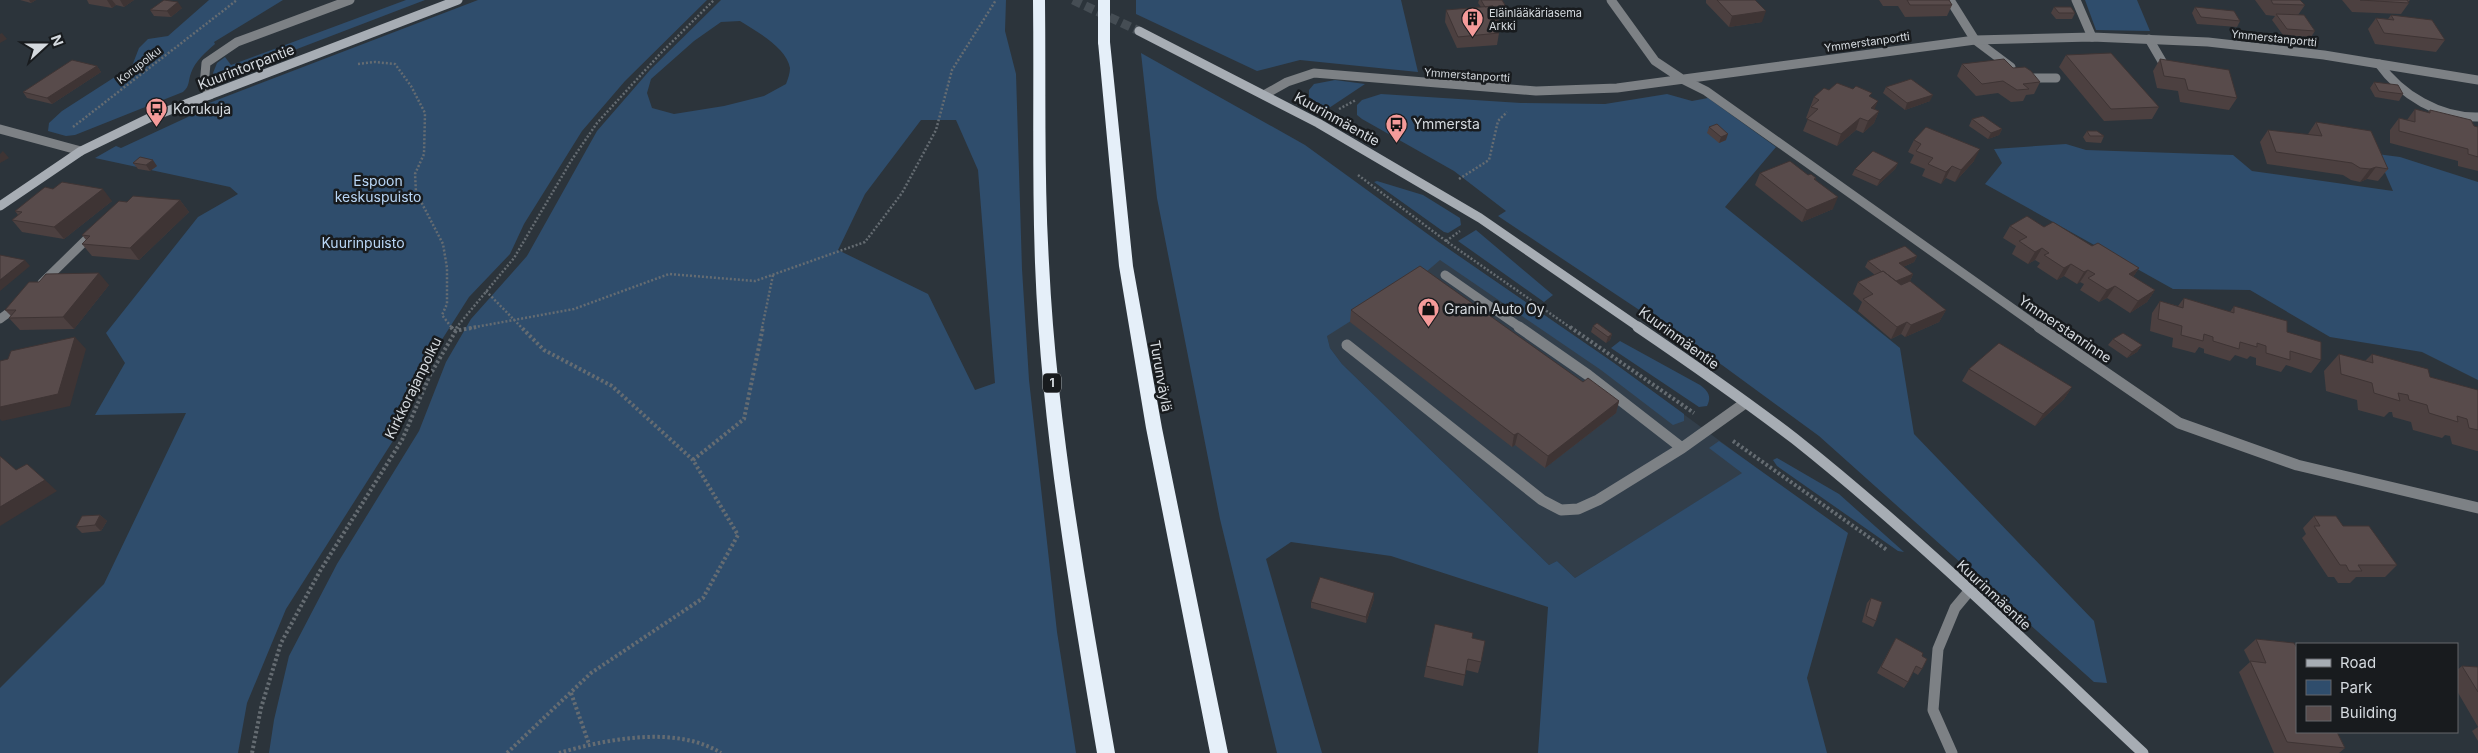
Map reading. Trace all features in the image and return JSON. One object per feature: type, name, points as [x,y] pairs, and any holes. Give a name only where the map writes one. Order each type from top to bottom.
[{"type":"highway","name":"Turunväylä","points":[[1104,0],[1104,42],[1126,266],[1154,428],[1219,753]]},
{"type":"highway","name":"1","points":[[1038,5],[1042,263],[1053,394],[1085,628],[1106,753]]},
{"type":"street","points":[[210,95],[204,86],[206,63],[237,42],[350,0]]},
{"type":"street","name":"Kuurintorpantie","points":[[0,206],[80,151],[150,118],[458,0]]},
{"type":"street","name":"Ymmerstanrinne","points":[[1611,0],[1655,61],[1682,79],[1706,90],[1988,292],[2179,423],[2297,465],[2478,508]]},
{"type":"street","points":[[1950,0],[1975,40],[2004,63],[2032,78],[2056,78]]},
{"type":"street","points":[[2076,0],[2092,37]]},
{"type":"street","name":"Kuurinmäentie","points":[[1139,31],[1318,123],[1480,218],[1605,302],[1794,439],[1869,501],[1970,590],[2142,753]]},
{"type":"street","name":"Ymmerstanportti","points":[[1264,95],[1287,82],[1314,72],[1392,81],[1536,91],[1616,88],[1975,40],[2092,37],[2227,44],[2379,64],[2478,80]]},
{"type":"street","points":[[2149,39],[2163,63]]},
{"type":"street","points":[[2379,64],[2384,74],[2403,91],[2456,117],[2478,116]]},
{"type":"street","points":[[0,129],[80,151]]},
{"type":"street","points":[[0,319],[33,292],[99,228]]},
{"type":"street","points":[[1445,275],[1588,375],[1682,448]]},
{"type":"street","points":[[1347,345],[1542,500],[1561,510],[1578,509],[1598,500],[1682,448],[1745,403]]},
{"type":"street","points":[[1952,753],[1932,710],[1938,649],[1955,608],[1970,590]]},
{"type":"path","name":"Korupolku","points":[[52,143],[237,0]]},
{"type":"path","name":"Kirkkorajanpolku","points":[[252,753],[261,708],[281,643],[320,571],[402,440],[430,375],[454,331],[529,237],[566,169],[597,123],[660,54],[714,0]]},
{"type":"path","points":[[350,65],[375,62],[395,64],[407,80],[425,113],[424,154],[415,174],[416,192],[442,244],[447,268],[447,304],[442,315],[454,331],[574,309],[669,274],[756,281],[865,242],[902,193],[936,130],[952,70],[996,0]]},
{"type":"path","points":[[1459,180],[1489,160],[1498,121],[1509,110]]},
{"type":"path","points":[[1351,170],[1446,241],[1894,555]]},
{"type":"path","points":[[693,460],[744,419],[773,275]]},
{"type":"path","points":[[486,291],[544,350],[612,386],[693,460],[738,536],[703,598],[591,673],[507,753]]},
{"type":"path","points":[[570,692],[590,744]]},
{"type":"path","points":[[559,753],[590,744],[665,734],[713,748],[721,753]]},
{"type":"shaded area","points":[[1440,243],[1614,363],[1754,466],[1575,578],[1557,561],[1549,565],[1342,364],[1330,348],[1324,325]]},
{"type":"green space","points":[[209,0],[283,0],[214,42],[215,44],[195,65],[188,85],[183,92],[75,135],[66,136],[48,131],[49,123],[62,111],[132,66],[139,48],[148,39],[168,36]]},
{"type":"green space","points":[[406,0],[425,0],[221,78],[216,77],[213,73],[217,63],[225,57],[231,65]]},
{"type":"green space","name":"Espoon keskuspuisto","points":[[478,0],[707,0],[625,81],[582,131],[524,224],[510,254],[469,297],[422,371],[396,436],[286,609],[247,703],[238,753],[0,753],[0,688],[104,584],[186,413],[95,415],[125,363],[106,333],[198,217],[238,194],[230,187],[95,158],[116,146],[121,148],[190,116],[191,110]]},
{"type":"green space","points":[[721,0],[1006,0],[1005,31],[1016,74],[1022,269],[1029,380],[1057,632],[1076,753],[269,753],[274,720],[289,656],[337,564],[419,431],[446,362],[471,319],[527,256],[597,131],[650,70]],"holes":[[[740,21],[770,41],[783,54],[790,68],[786,84],[764,96],[724,106],[674,114],[652,108],[647,93],[651,79],[694,41],[721,22]],[[921,120],[956,120],[978,170],[995,383],[975,390],[928,294],[838,250],[865,194]]]},
{"type":"green space","points":[[1136,0],[1401,0],[1418,72],[1300,60],[1257,71],[1136,14]]},
{"type":"green space","points":[[2085,0],[2137,0],[2150,31],[2096,30]]},
{"type":"green space","points":[[1141,53],[1305,145],[1440,243],[1614,363],[1684,414],[1684,421],[1673,425],[1601,370],[1440,260],[1419,278],[1327,336],[1330,348],[1342,364],[1549,565],[1557,561],[1575,578],[1742,473],[1709,448],[1719,441],[1848,533],[1807,678],[1827,753],[1538,753],[1548,607],[1391,556],[1291,542],[1266,559],[1322,753],[1277,753],[1220,519],[1157,198]]},
{"type":"green space","points":[[1335,80],[1365,84],[1326,110],[1309,97],[1309,90],[1314,84]]},
{"type":"green space","points":[[1381,94],[1521,103],[1605,104],[1667,94],[1692,101],[1708,98],[1776,147],[1725,207],[1900,348],[1914,434],[2094,621],[2107,683],[2094,682],[1819,436],[1722,365],[1498,216],[1506,211],[1454,171],[1357,115],[1357,105],[1362,100]]},
{"type":"green space","points":[[2066,144],[2086,150],[2233,155],[2252,171],[2393,191],[2377,154],[2400,157],[2478,182],[2478,380],[2422,352],[2330,337],[2250,290],[2173,289],[1985,184],[2002,163],[1994,149]]},
{"type":"green space","points":[[1377,181],[1423,195],[1460,218],[1461,225],[1448,233],[1444,232],[1374,182]]},
{"type":"green space","points":[[1476,230],[1553,295],[1544,302],[1458,241]]},
{"type":"green space","points":[[1620,341],[1700,385],[1708,394],[1707,406],[1699,407],[1611,348]]},
{"type":"green space","points":[[1777,458],[1839,494],[1904,552],[1898,551],[1777,466],[1773,460]]},
{"type":"building","points":[[164,0],[178,2],[167,11],[150,10]]},
{"type":"building","points":[[1481,0],[1502,0],[1506,7],[1485,7]]},
{"type":"building","points":[[1717,0],[1755,0],[1766,11],[1732,16]]},
{"type":"building","points":[[1907,0],[1949,0],[1952,5],[1910,5]]},
{"type":"building","points":[[2271,0],[2300,0],[2305,5],[2273,4]]},
{"type":"building","points":[[2360,0],[2407,0],[2409,3]]},
{"type":"building","points":[[1493,6],[1499,19],[1492,19],[1499,33],[1458,37],[1446,10]]},
{"type":"building","points":[[2054,7],[2071,7],[2075,13],[2059,13]]},
{"type":"building","points":[[2195,7],[2234,11],[2240,21],[2201,17]]},
{"type":"building","points":[[2276,14],[2304,15],[2315,31],[2287,29]]},
{"type":"building","points":[[2391,15],[2432,20],[2445,40],[2384,33],[2376,18],[2394,20]]},
{"type":"building","points":[[2111,53],[2159,107],[2111,109],[2066,55]]},
{"type":"building","points":[[2004,59],[2013,68],[2025,67],[2040,82],[2023,84],[2029,89],[2017,90],[2003,81],[1982,84],[1962,64]]},
{"type":"building","points":[[2160,59],[2229,70],[2237,98],[2188,90],[2185,79],[2164,76]]},
{"type":"building","points":[[72,60],[97,66],[47,98],[23,92]]},
{"type":"building","points":[[1911,79],[1933,95],[1907,103],[1886,87]]},
{"type":"building","points":[[2374,82],[2398,85],[2403,94],[2379,91]]},
{"type":"building","points":[[1837,83],[1853,89],[1856,86],[1872,93],[1869,96],[1878,101],[1871,108],[1879,111],[1868,121],[1860,118],[1841,134],[1807,119],[1818,109],[1811,107],[1819,100],[1814,97],[1824,88],[1829,90]]},
{"type":"building","points":[[2415,109],[2430,113],[2430,110],[2471,120],[2474,126],[2478,127],[2478,157],[2468,154],[2468,149],[2399,131],[2399,118],[2415,122]]},
{"type":"building","points":[[1983,116],[2002,129],[1991,133],[1972,119]]},
{"type":"building","points":[[2316,122],[2371,131],[2388,169],[2376,167],[2370,169],[2360,168],[2352,163],[2276,152],[2268,130],[2322,136]]},
{"type":"building","points":[[1717,124],[1728,134],[1721,137],[1709,127]]},
{"type":"building","points":[[1926,127],[1980,149],[1961,170],[1952,166],[1946,172],[1928,164],[1933,158],[1916,151],[1921,144],[1914,140]]},
{"type":"building","points":[[2087,131],[2097,131],[2104,136],[2090,136]]},
{"type":"building","points":[[1873,151],[1898,163],[1880,180],[1855,169]]},
{"type":"building","points":[[140,157],[153,160],[146,165],[133,163]]},
{"type":"building","points":[[1790,161],[1808,175],[1811,174],[1816,178],[1814,179],[1838,197],[1807,210],[1760,173]]},
{"type":"building","points":[[62,182],[103,189],[54,227],[12,220],[22,212],[15,211],[45,187],[53,189]]},
{"type":"building","points":[[133,196],[180,200],[130,248],[82,244],[90,236],[82,235],[119,201],[127,202]]},
{"type":"building","points":[[2027,216],[2044,227],[2053,222],[2092,246],[2098,243],[2139,268],[2129,274],[2155,290],[2138,301],[2115,286],[2107,290],[2088,278],[2095,274],[2088,270],[2084,272],[2071,264],[2064,268],[2044,255],[2049,253],[2042,248],[2035,252],[2019,241],[2027,237],[2010,226]]},
{"type":"building","points":[[1905,246],[1917,256],[1899,263],[1913,274],[1896,281],[1868,261]]},
{"type":"building","points":[[0,255],[25,260],[0,280]]},
{"type":"building","points":[[1420,266],[1583,382],[1588,378],[1619,401],[1548,456],[1518,433],[1514,435],[1351,310]]},
{"type":"building","points":[[1883,271],[1901,285],[1910,281],[1946,310],[1911,325],[1907,322],[1897,327],[1863,299],[1873,294],[1858,282]]},
{"type":"building","points":[[99,273],[63,317],[9,318],[16,310],[5,310],[29,282],[39,282],[46,274]]},
{"type":"building","points":[[2184,298],[2234,313],[2234,306],[2287,321],[2287,332],[2321,342],[2321,360],[2290,351],[2290,360],[2266,353],[2266,346],[2257,343],[2257,347],[2240,342],[2239,349],[2213,341],[2213,337],[2204,334],[2203,341],[2181,335],[2182,326],[2158,319],[2160,301],[2183,308]]},
{"type":"building","points":[[1597,323],[1612,334],[1608,337],[1593,326]]},
{"type":"building","points":[[2123,333],[2142,345],[2132,352],[2113,339]]},
{"type":"building","points":[[75,337],[58,394],[0,407],[0,361],[8,359],[11,351]]},
{"type":"building","points":[[1999,343],[2072,387],[2043,414],[1969,369]]},
{"type":"building","points":[[2339,354],[2373,363],[2372,354],[2428,369],[2430,377],[2478,390],[2478,430],[2469,428],[2467,419],[2457,416],[2458,422],[2429,413],[2427,405],[2409,400],[2408,395],[2398,393],[2400,401],[2374,393],[2372,383],[2341,374]]},
{"type":"building","points":[[0,456],[16,470],[27,464],[45,480],[0,507]]},
{"type":"building","points":[[100,515],[95,525],[76,527],[82,516]]},
{"type":"building","points":[[2314,516],[2336,516],[2343,526],[2369,526],[2397,565],[2358,565],[2362,571],[2349,571],[2346,565],[2340,565],[2314,526],[2320,526]]},
{"type":"building","points":[[1320,577],[1374,593],[1366,617],[1311,602]]},
{"type":"building","points":[[1871,598],[1882,602],[1876,621],[1866,616]]},
{"type":"building","points":[[1435,624],[1473,633],[1472,638],[1485,641],[1481,662],[1468,659],[1465,675],[1426,666]]},
{"type":"building","points":[[1896,638],[1923,653],[1922,656],[1927,659],[1922,669],[1916,666],[1908,682],[1881,667]]},
{"type":"building","points":[[2256,639],[2294,643],[2296,646],[2296,733],[2338,733],[2345,748],[2287,742],[2250,661],[2266,663]]},
{"type":"building","points":[[2462,666],[2478,667],[2478,692]]},
{"type":"tunnel","points":[[1073,0],[1139,31]]},
{"type":"place","name":"Eläinlääkäriasema Arkki","points":[[1473,38]]},
{"type":"place","name":"Korukuja","points":[[157,128]]},
{"type":"place","name":"Ymmersta","points":[[1397,143]]},
{"type":"place","name":"Granin Auto Oy","points":[[1428,328]]},
{"type":"park label","name":"Kuurinpuisto","points":[[363,243]]}]
